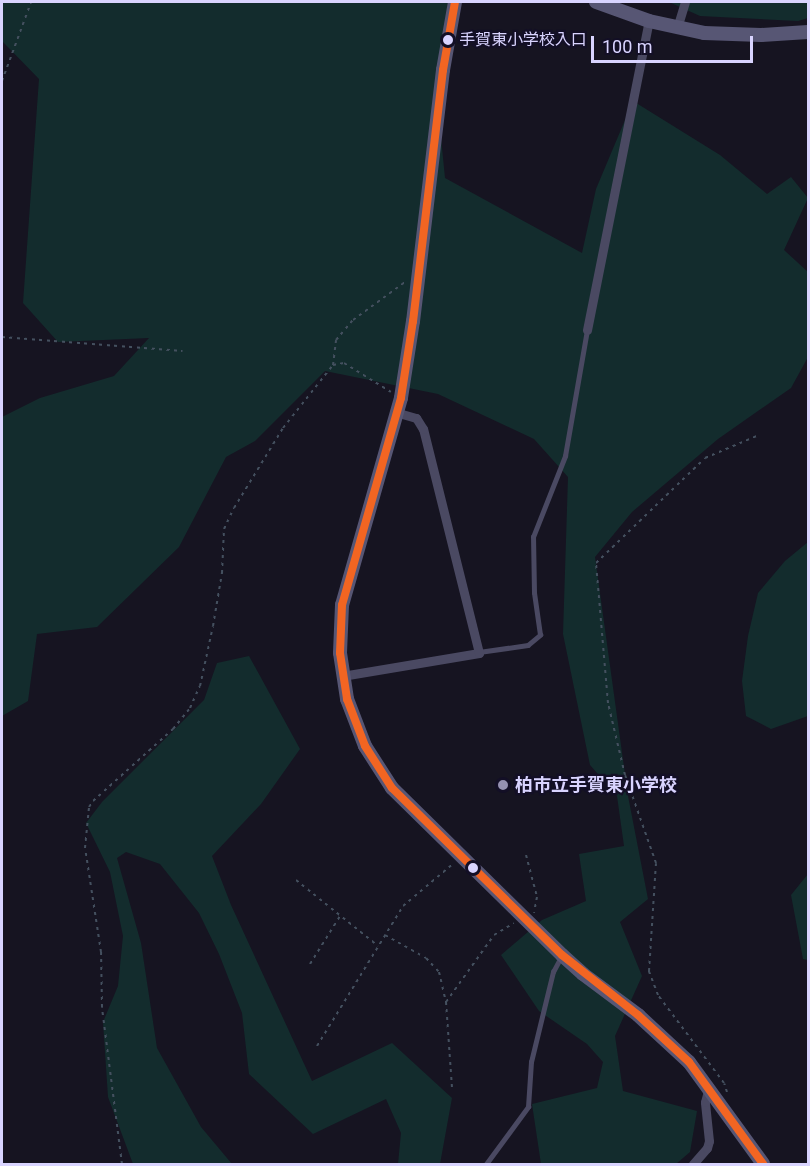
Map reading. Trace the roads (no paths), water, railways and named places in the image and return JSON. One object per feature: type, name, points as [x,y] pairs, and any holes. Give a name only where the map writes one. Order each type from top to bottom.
[{"type":"street","points":[[456,2],[441,82],[419,272],[401,398],[342,605],[339,630],[342,676],[354,721],[377,768],[413,811],[562,955],[666,1039],[709,1087],[763,1164]]},
{"type":"street","points":[[596,2],[649,21],[677,28],[735,35],[808,32]]},
{"type":"street","points":[[677,28],[685,2]]},
{"type":"street","points":[[587,330],[649,21]]},
{"type":"street","points":[[342,676],[479,652],[423,429],[416,418],[398,413]]},
{"type":"street","points":[[693,1164],[707,1148],[709,1142],[705,1102],[709,1087]]},
{"type":"lane","points":[[479,652],[528,645],[540,635],[534,593],[533,537],[565,456],[587,330]]},
{"type":"lane","points":[[486,1164],[528,1107],[531,1062],[553,972],[562,955]]},
{"type":"place","name":"手賀東小学校入口","points":[[448,40]]},
{"type":"place","name":"柏市立手賀東小学校","points":[[503,785]]}]
